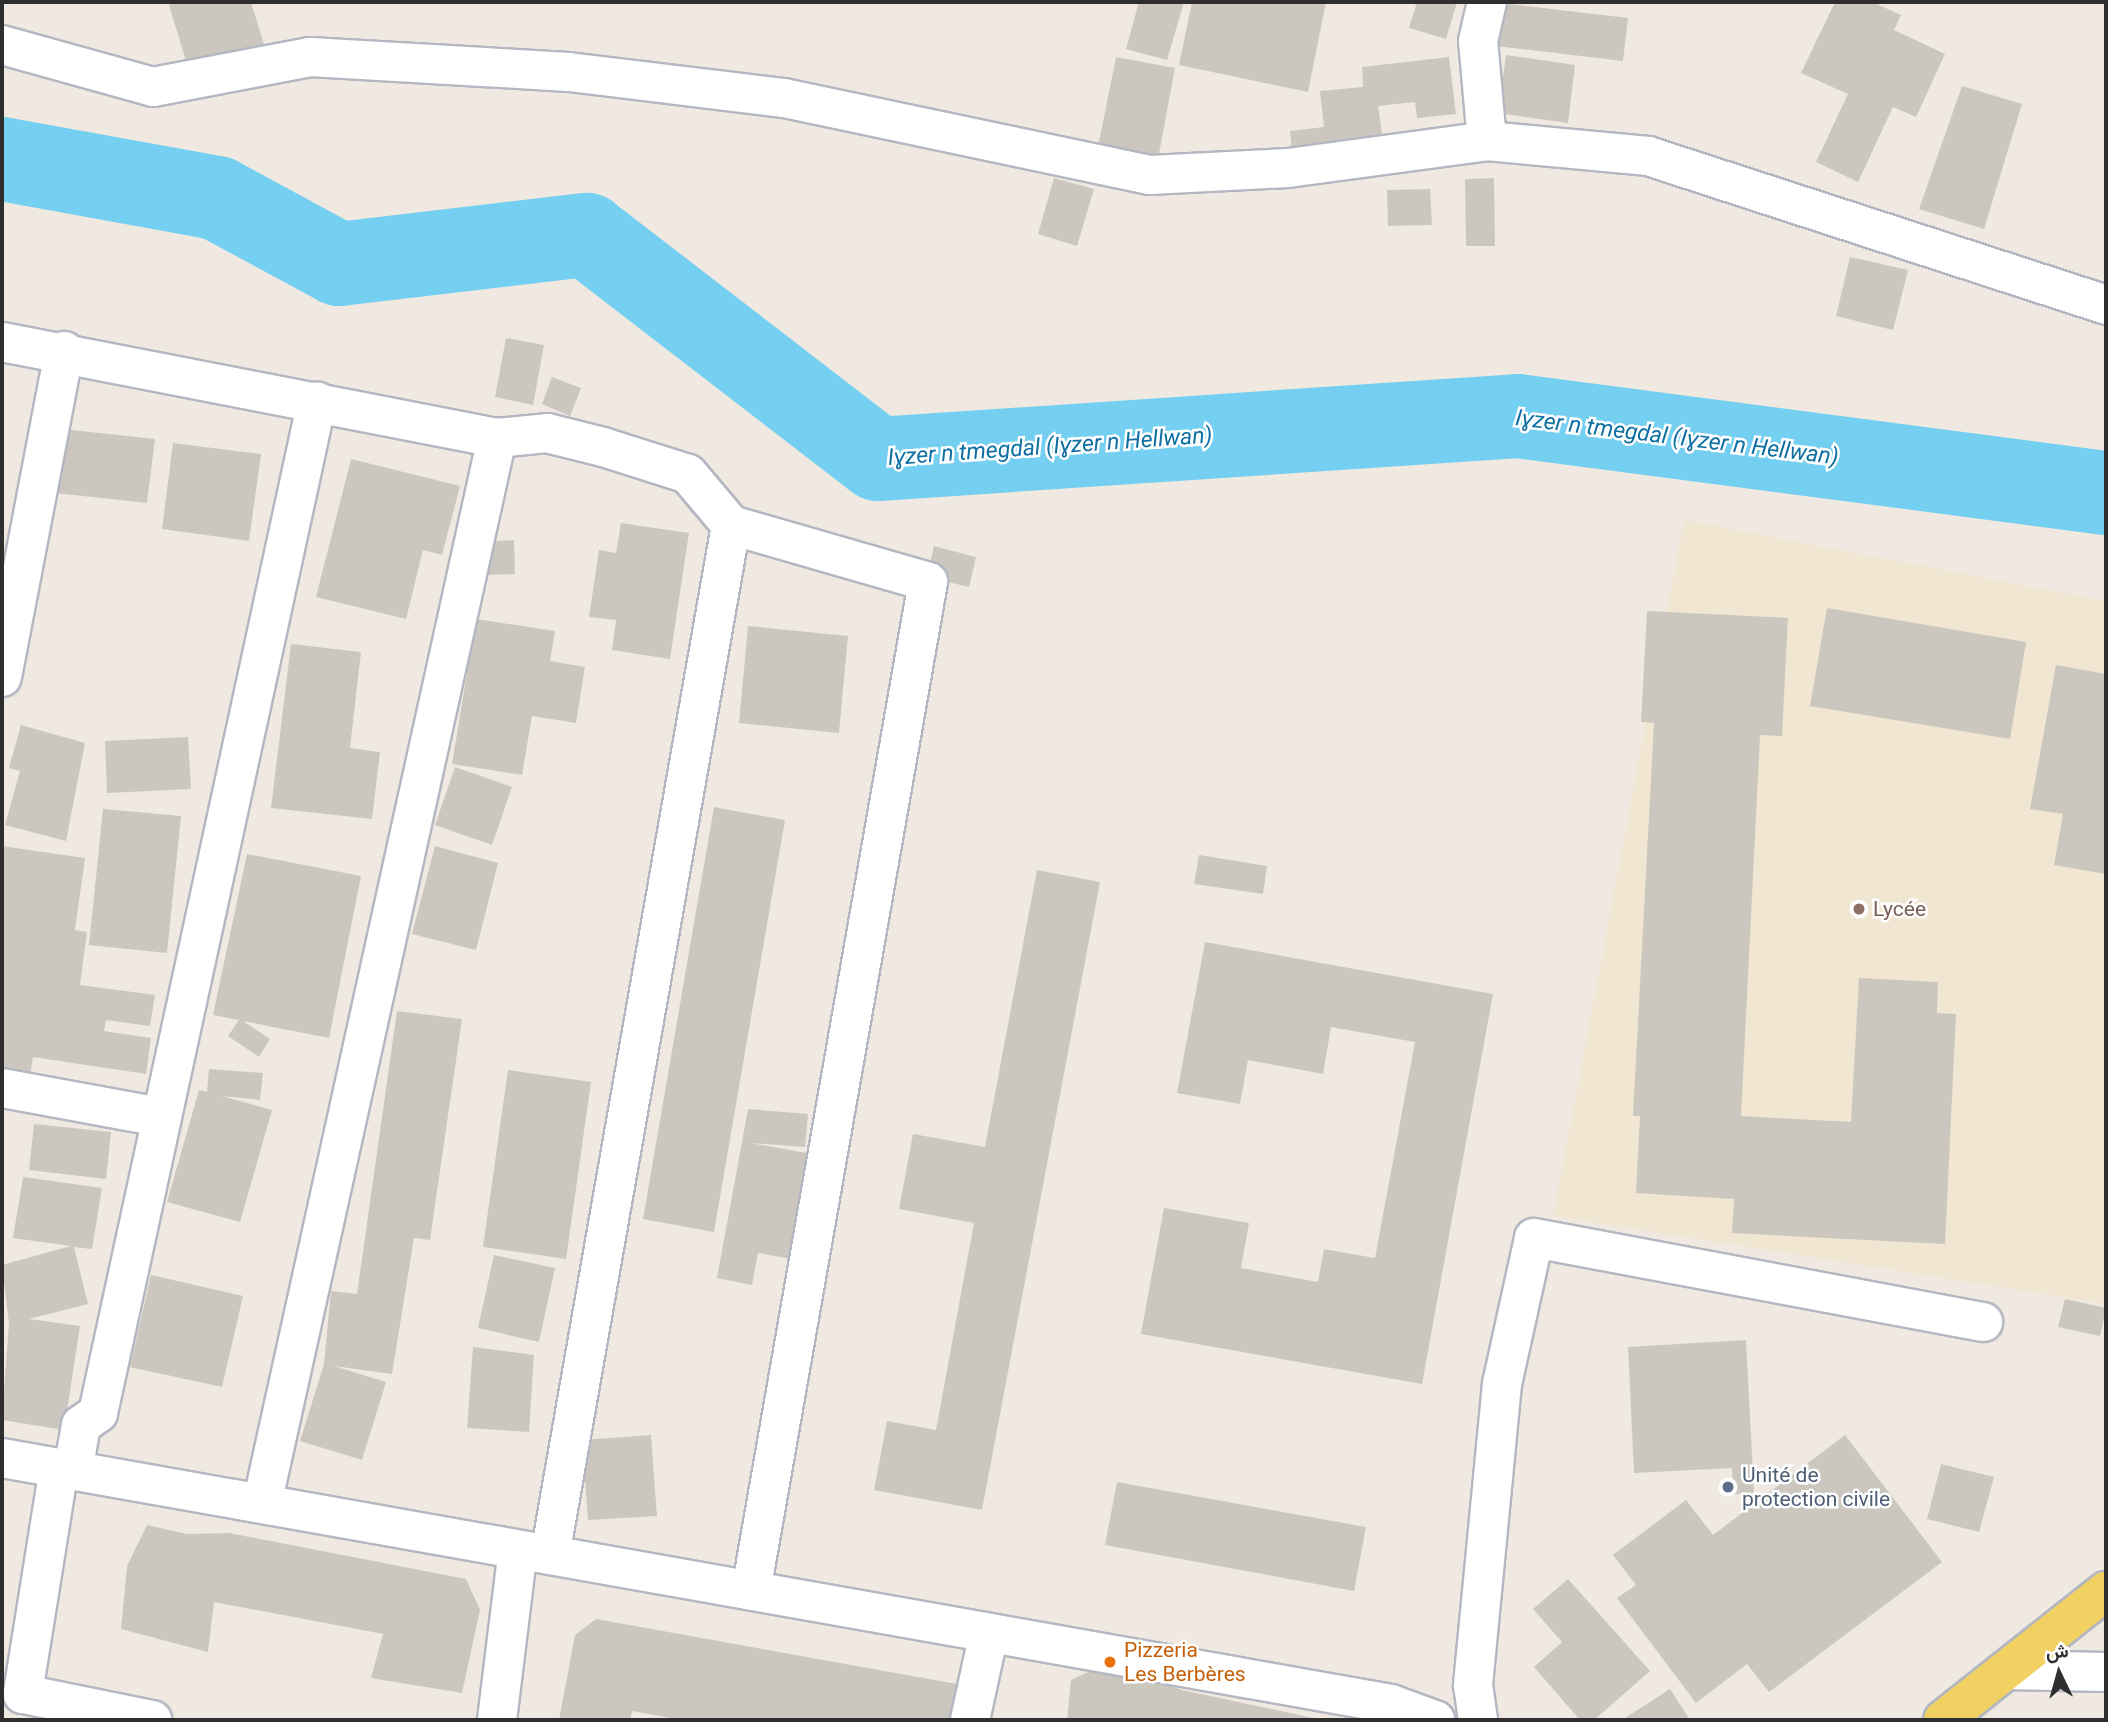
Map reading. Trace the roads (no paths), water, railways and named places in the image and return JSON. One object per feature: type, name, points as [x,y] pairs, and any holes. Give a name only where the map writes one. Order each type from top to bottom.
[{"type":"main road","points":[[1943,1720],[2106,1591]]},
{"type":"street","points":[[1487,2],[1478,41],[1487,141]]},
{"type":"street","points":[[2,45],[153,87],[310,57],[569,72],[784,97],[1150,175],[1288,168],[1487,141],[1648,156],[2106,305]]},
{"type":"street","points":[[2,342],[64,351],[497,438],[547,433],[688,474],[731,525],[928,582],[751,1591]]},
{"type":"street","points":[[2,677],[64,351]]},
{"type":"street","points":[[152,1720],[23,1694],[66,1469],[80,1425],[99,1413],[160,1117],[197,976],[317,401]]},
{"type":"street","points":[[262,1504],[497,438]]},
{"type":"street","points":[[497,1720],[534,1553],[731,525]]},
{"type":"street","points":[[2,1088],[160,1117]]},
{"type":"street","points":[[1478,1720],[1473,1685],[1502,1384],[1534,1238],[1983,1322]]},
{"type":"street","points":[[2,1458],[1391,1704],[1435,1720]]},
{"type":"street","points":[[970,1720],[989,1633]]},
{"type":"street","points":[[2007,1670],[2106,1672]]},
{"type":"waterway","name":"Iɣzer n tmegdal (Iɣzer n Hellwan)","points":[[2,159],[217,198],[339,264],[587,235],[878,459],[1518,416],[2106,493]]},
{"type":"place","name":"Lycée","points":[[1859,909]]},
{"type":"place","name":"Unité de protection civile","points":[[1728,1487]]},
{"type":"place","name":"Pizzeria Les Berbères","points":[[1110,1662]]}]
